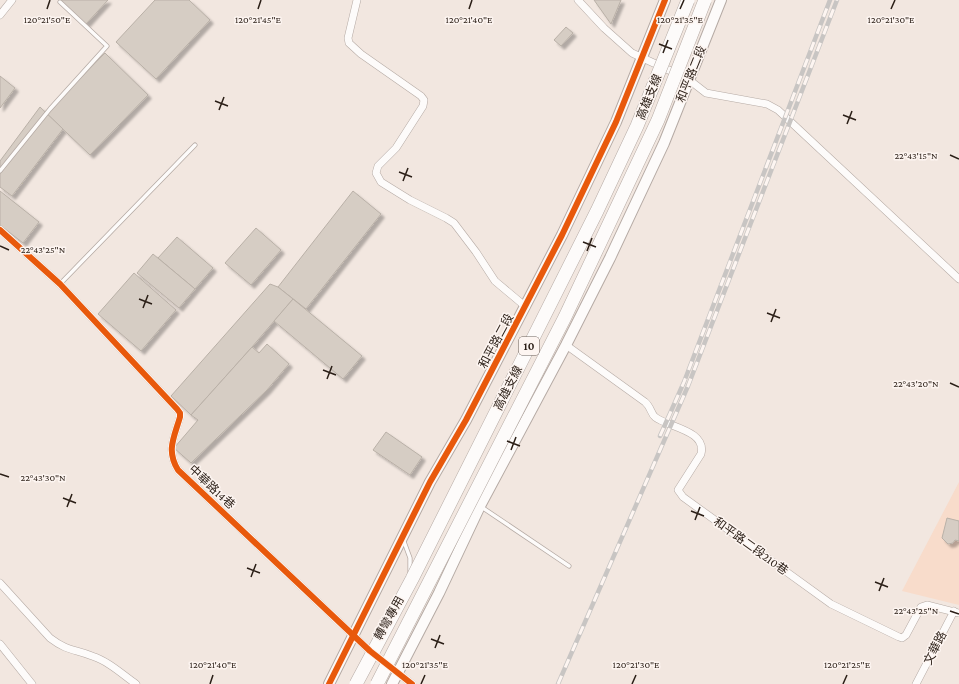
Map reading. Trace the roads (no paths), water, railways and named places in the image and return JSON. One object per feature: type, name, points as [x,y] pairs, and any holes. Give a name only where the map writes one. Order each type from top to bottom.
[{"type":"highway","name":"高雄支線","points":[[356,684],[412,579],[597,210],[637,126],[688,0]]},
{"type":"highway","name":"高雄支線","points":[[378,684],[565,317],[658,120],[705,0]]},
{"type":"street","points":[[0,15],[12,0]]},
{"type":"street","points":[[357,0],[348,38],[349,43],[421,96],[424,100],[423,106],[396,148],[378,166],[376,173],[378,178],[381,182],[410,200],[454,223],[495,280],[526,308]]},
{"type":"street","points":[[578,0],[604,28],[632,53],[688,79],[706,93],[761,103],[778,110],[959,279]]},
{"type":"street","name":"和平路二段","points":[[329,684],[430,482],[466,420],[526,308],[599,160],[643,58],[665,0]]},
{"type":"street","name":"和平路二段","points":[[392,684],[439,593],[480,506],[566,345],[610,258],[664,143],[720,0]]},
{"type":"street","name":"中華路14巷","points":[[0,230],[60,284],[180,413],[171,448],[172,460],[178,470],[370,651],[412,684]]},
{"type":"street","name":"和平路二段210巷","points":[[566,345],[649,405],[653,416],[680,428],[697,439],[702,447],[702,454],[678,490],[683,497],[831,604],[902,638],[906,635],[921,607],[926,605],[956,612]]},
{"type":"street","points":[[0,583],[50,638],[59,645],[69,650],[92,656],[103,661],[136,684]]},
{"type":"street","name":"文華路","points":[[916,684],[956,612]]},
{"type":"street","points":[[0,644],[32,684]]},
{"type":"lane","points":[[0,171],[50,109],[107,46],[60,2]]},
{"type":"lane","points":[[60,284],[195,144]]},
{"type":"lane","points":[[480,506],[569,566]]},
{"type":"lane","name":"轉彎專用","points":[[370,651],[398,607],[410,572],[410,558],[403,538]]},
{"type":"railway","points":[[660,436],[684,382],[830,0]]},
{"type":"railway","points":[[558,684],[688,386],[837,0]]}]
